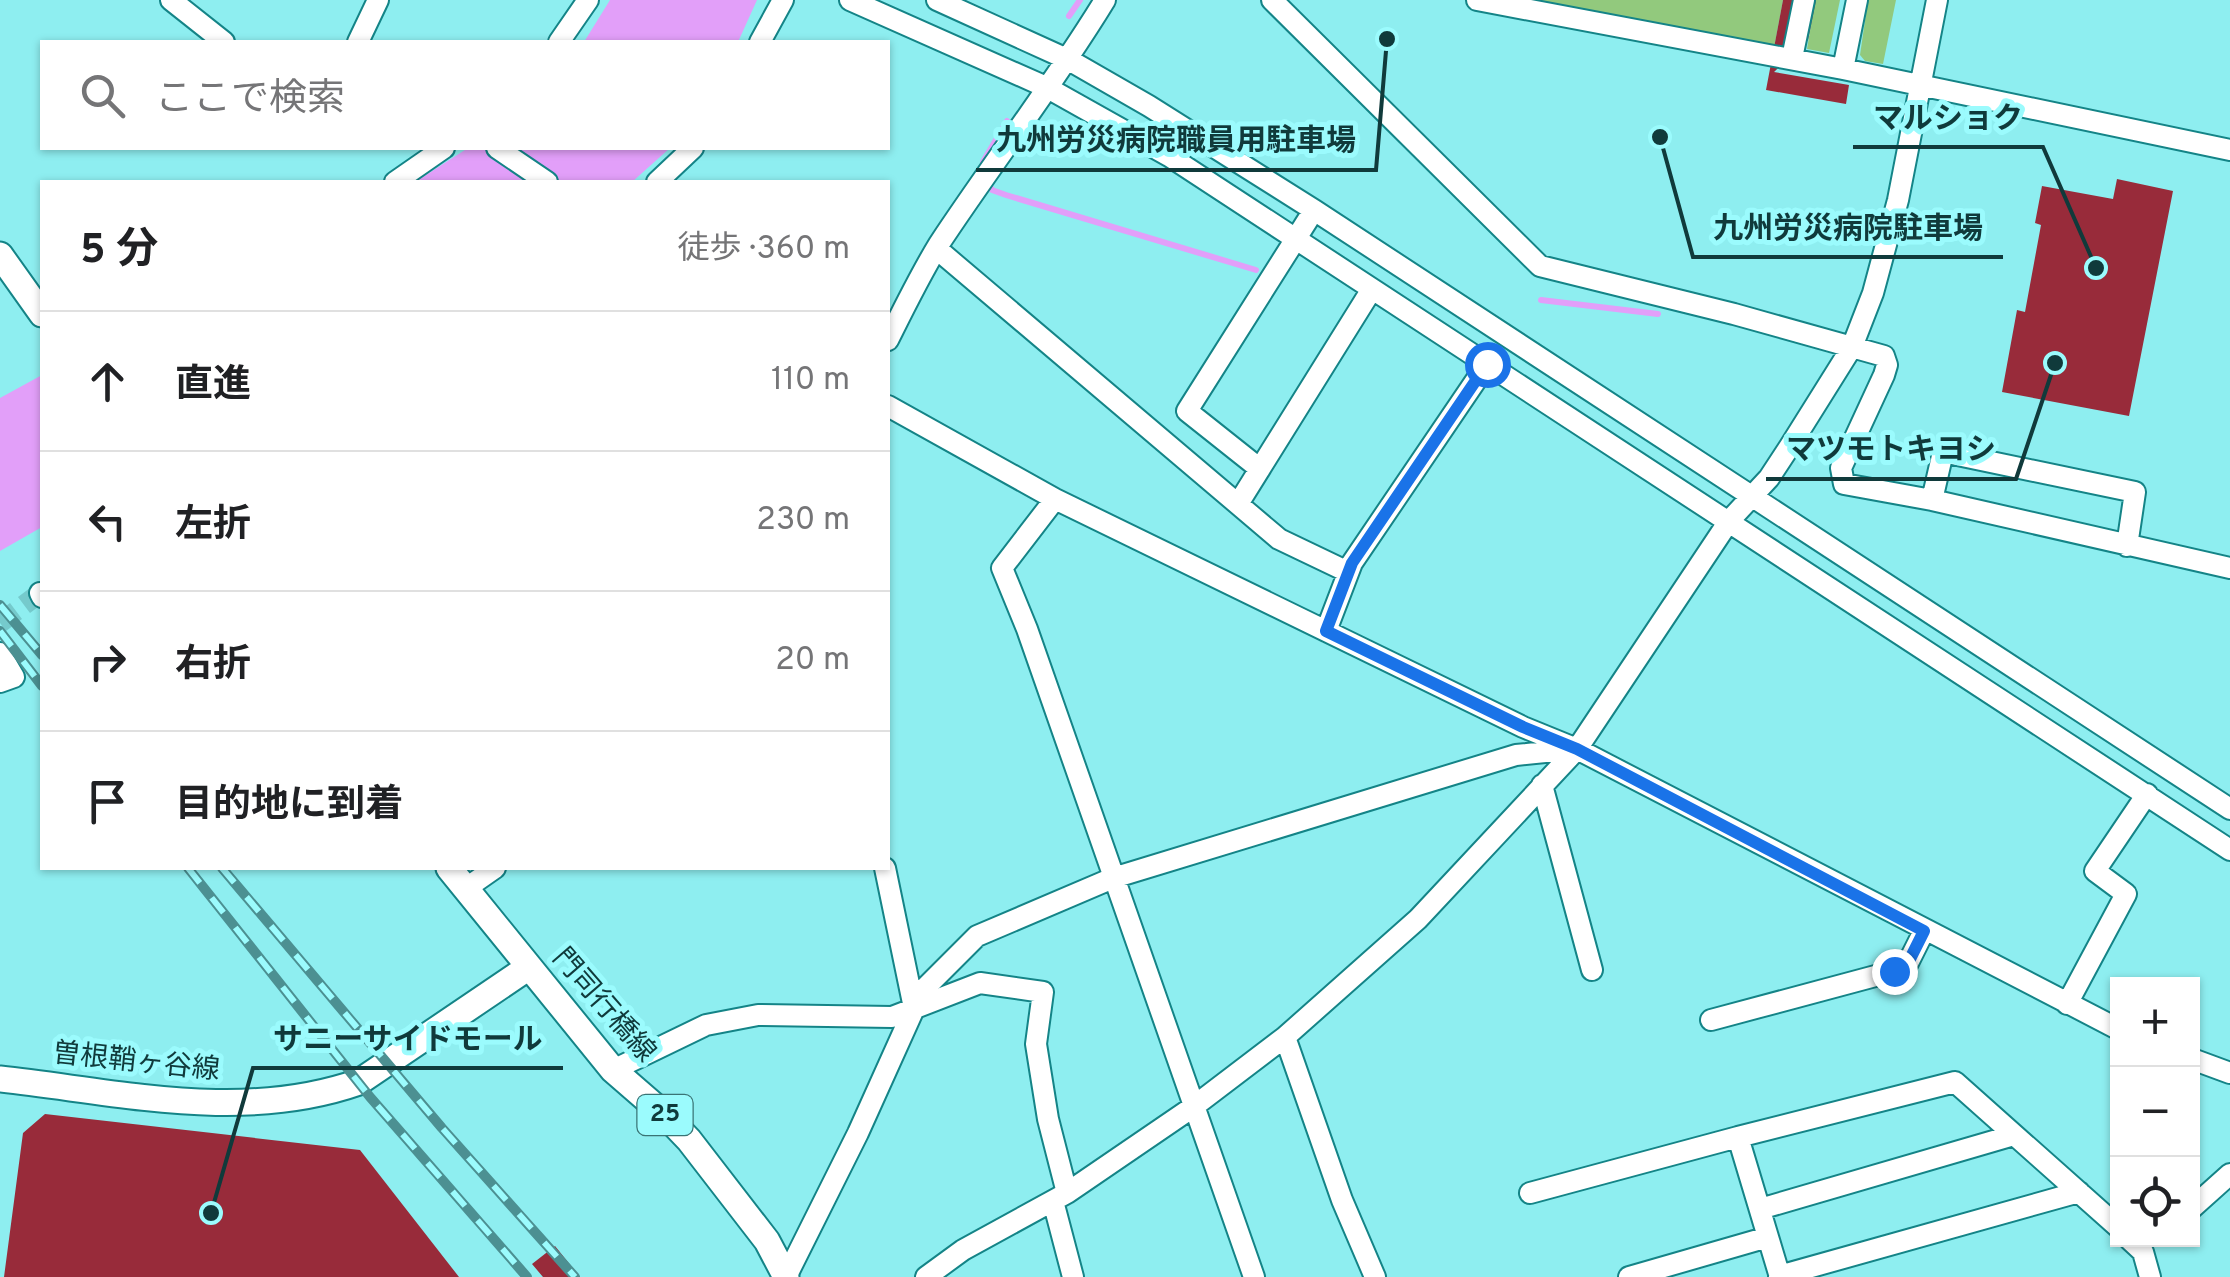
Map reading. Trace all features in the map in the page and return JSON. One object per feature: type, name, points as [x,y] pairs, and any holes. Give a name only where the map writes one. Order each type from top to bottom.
[{"type":"main road","points":[[0,255],[40,311]]},
{"type":"main road","name":"門司行橋線","points":[[451,870],[613,1070],[689,1140],[766,1242],[786,1277]]},
{"type":"main road","name":"曽根鞘ヶ谷線","points":[[0,1078],[210,1103],[314,1096],[358,1082],[528,967]]},
{"type":"street","points":[[171,0],[221,40]]},
{"type":"street","points":[[359,40],[378,0]]},
{"type":"street","points":[[560,40],[588,0]]},
{"type":"street","points":[[761,40],[783,0]]},
{"type":"street","points":[[850,0],[1046,87],[1169,156],[2230,850]]},
{"type":"street","points":[[937,0],[1068,60],[1149,106],[2230,809]]},
{"type":"street","points":[[890,336],[936,248],[1068,60],[1105,0]]},
{"type":"street","points":[[1272,0],[1540,266],[1884,356],[1887,365],[1841,468],[1841,480],[1850,486],[1932,500],[2230,568]]},
{"type":"street","points":[[1477,0],[1843,68],[2230,150]]},
{"type":"street","points":[[1792,58],[1804,0]]},
{"type":"street","points":[[1843,68],[1857,0]]},
{"type":"street","points":[[926,1277],[963,1250],[1060,1197],[1193,1107],[1285,1038],[1418,920],[1577,749],[1729,521],[1790,446],[1852,347],[1873,292],[1888,236],[1937,0]]},
{"type":"street","points":[[398,180],[441,150]]},
{"type":"street","points":[[500,150],[544,180]]},
{"type":"street","points":[[659,180],[691,150]]},
{"type":"street","points":[[1260,468],[1188,411],[1314,210]]},
{"type":"street","points":[[936,248],[1279,539],[1348,572]]},
{"type":"street","points":[[1238,504],[1372,288]]},
{"type":"street","points":[[1326,631],[1348,572],[1487,364]]},
{"type":"street","points":[[890,407],[1055,498],[1523,727],[1577,749],[2110,1026]]},
{"type":"street","points":[[1932,500],[1943,452],[2136,492],[2127,546]]},
{"type":"street","points":[[1055,498],[1002,568],[1028,629],[1254,1277]]},
{"type":"street","points":[[0,653],[14,676],[0,682]]},
{"type":"street","points":[[786,1277],[858,1133],[922,991],[977,936],[1114,878],[1516,756],[1577,749]]},
{"type":"street","points":[[1542,785],[1592,970]]},
{"type":"street","points":[[2066,1004],[2126,894],[2096,872],[2146,794]]},
{"type":"street","points":[[465,889],[492,870]]},
{"type":"street","points":[[885,870],[914,1008]]},
{"type":"street","points":[[1711,1020],[1894,971],[1908,963],[1924,931]]},
{"type":"street","points":[[613,1070],[706,1025],[758,1015],[892,1016],[980,982],[1043,992],[1036,1044],[1072,1277]]},
{"type":"street","points":[[1285,1038],[1342,1200],[1375,1277]]},
{"type":"street","points":[[2200,1061],[2230,1073]]},
{"type":"street","points":[[1530,1193],[1954,1082],[2110,1220]]},
{"type":"street","points":[[1760,1209],[2014,1134]]},
{"type":"street","points":[[1738,1137],[1779,1276],[2080,1192]]},
{"type":"street","points":[[2200,1201],[2230,1174]]},
{"type":"street","points":[[1629,1277],[1768,1236]]},
{"type":"street","points":[[2140,1277],[2144,1247]]},
{"type":"street","points":[[2145,1247],[2150,1277]]},
{"type":"green space","points":[[1524,0],[1783,0],[1774,48]]},
{"type":"green space","points":[[1815,0],[1840,0],[1829,53],[1807,49]]},
{"type":"green space","points":[[1868,0],[1896,0],[1883,64],[1865,61],[1860,55]]},
{"type":"shaded area","points":[[610,0],[757,0],[739,40],[585,40]]},
{"type":"shaded area","points":[[465,150],[668,150],[634,180],[418,180]]},
{"type":"shaded area","points":[[40,376],[40,528],[0,551],[0,398]]},
{"type":"building","points":[[1783,0],[1816,0],[1808,40],[1774,72],[1849,85],[1846,104],[1766,90]]},
{"type":"building","points":[[2117,179],[2173,191],[2129,416],[2002,392],[2017,310],[2025,312],[2041,225],[2035,223],[2042,186],[2113,199]]},
{"type":"building","points":[[45,1114],[360,1150],[459,1277],[4,1277],[23,1133]]},
{"type":"building","points":[[555,1246],[580,1277],[543,1277],[532,1264]]},
{"type":"waterway","points":[[1069,16],[1080,0]]},
{"type":"waterway","points":[[985,170],[983,162],[1007,121]]},
{"type":"waterway","points":[[988,183],[992,190],[1006,195],[1256,270]]},
{"type":"waterway","points":[[1541,300],[1658,314]]},
{"type":"tunnel","points":[[0,623],[40,593]]},
{"type":"railway","points":[[0,605],[40,653]]},
{"type":"railway","points":[[0,631],[40,683]]},
{"type":"railway","points":[[190,870],[370,1097],[527,1277]]},
{"type":"railway","points":[[224,870],[442,1128],[575,1277]]},
{"type":"place","name":"九州労災病院職員用駐車場","points":[[1387,39]]},
{"type":"place","name":"九州労災病院駐車場","points":[[1660,137]]},
{"type":"place","name":"マルショク","points":[[2096,268]]},
{"type":"place","name":"マツモトキヨシ","points":[[2055,363]]},
{"type":"place","name":"サニーサイドモール","points":[[211,1213]]},
{"type":"route","points":[[1487,364],[1352,563],[1326,631],[1523,727],[1577,749],[1924,931],[1908,963],[1894,971]]}]
